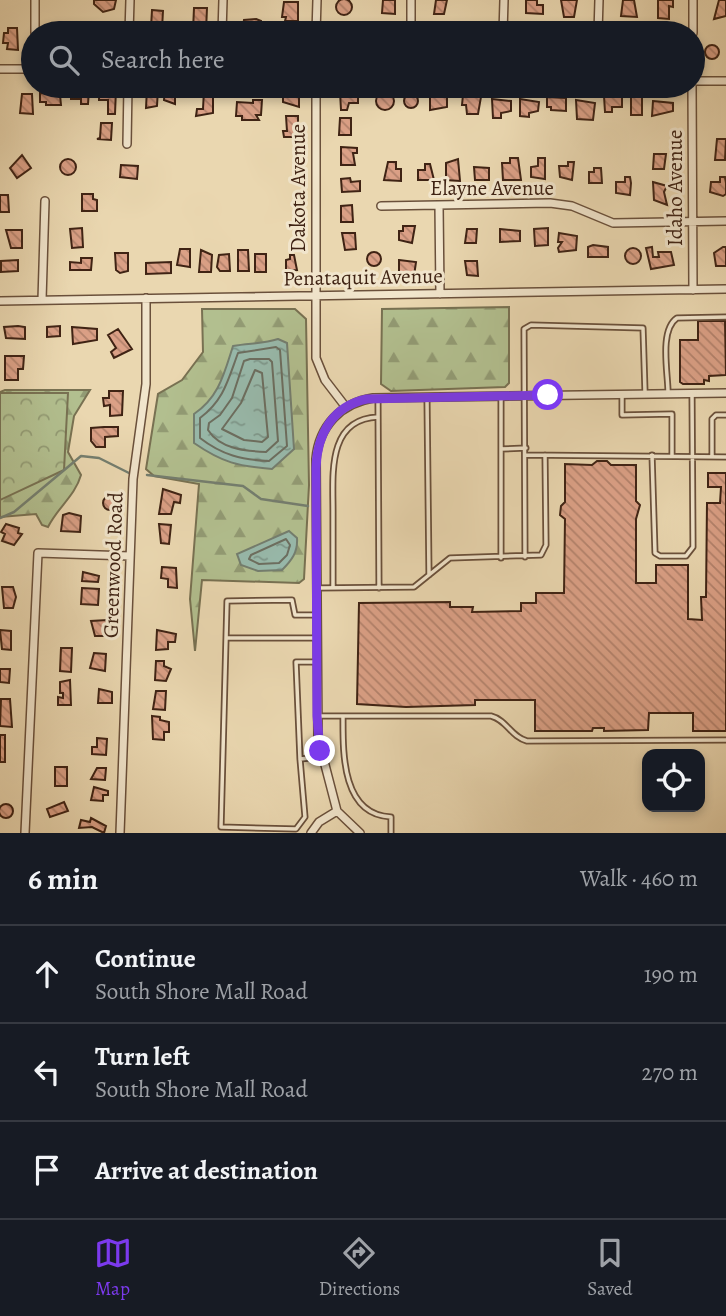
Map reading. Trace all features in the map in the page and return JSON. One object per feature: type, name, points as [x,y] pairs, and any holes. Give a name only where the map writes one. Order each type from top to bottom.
[{"type":"street","points":[[35,0],[35,21]]},
{"type":"street","points":[[129,21],[130,0]]},
{"type":"street","points":[[222,21],[223,0]]},
{"type":"street","points":[[316,21],[317,0]]},
{"type":"street","points":[[411,0],[411,21]]},
{"type":"street","points":[[503,21],[504,0]]},
{"type":"street","points":[[598,21],[599,0]]},
{"type":"street","points":[[693,0],[693,21]]},
{"type":"street","points":[[0,69],[21,69]]},
{"type":"street","points":[[705,82],[726,81]]},
{"type":"street","points":[[127,144],[128,98]]},
{"type":"street","name":"Dakota Avenue","points":[[316,98],[317,363],[329,388],[345,406]]},
{"type":"street","name":"Idaho Avenue","points":[[692,98],[693,290]]},
{"type":"street","points":[[42,300],[45,201]]},
{"type":"street","name":"Elayne Avenue","points":[[381,206],[550,203],[572,206],[613,223],[726,221]]},
{"type":"street","points":[[439,205],[440,294]]},
{"type":"street","name":"Penataquit Avenue","points":[[0,301],[726,289]]},
{"type":"street","name":"Greenwood Road","points":[[120,833],[133,479],[146,384],[146,298]]},
{"type":"street","points":[[360,833],[337,811],[321,757],[317,716],[317,452],[326,427],[345,406],[378,398],[726,394]]},
{"type":"street","points":[[25,833],[38,553],[130,556]]},
{"type":"street","points":[[312,833],[319,822],[337,811]]},
{"type":"lane","points":[[668,394],[667,332],[672,321],[677,318],[726,317]]},
{"type":"lane","points":[[525,557],[524,329],[531,325],[643,328],[645,394]]},
{"type":"lane","points":[[622,394],[622,415],[671,414],[672,455]]},
{"type":"lane","points":[[652,455],[653,547],[660,556],[686,556],[693,547],[692,394]]},
{"type":"lane","points":[[500,396],[501,558]]},
{"type":"lane","points":[[426,397],[429,575]]},
{"type":"lane","points":[[378,398],[379,588]]},
{"type":"lane","points":[[712,456],[712,419],[716,415],[726,415]]},
{"type":"lane","points":[[333,588],[335,450],[347,429],[356,421],[378,417]]},
{"type":"lane","points":[[501,449],[526,448]]},
{"type":"lane","points":[[526,455],[726,457]]},
{"type":"lane","points":[[316,588],[414,587],[450,558],[541,555],[546,545],[545,455]]},
{"type":"lane","points":[[317,615],[295,615],[292,600],[229,599],[222,829],[296,829],[304,817],[296,662],[317,662]]},
{"type":"lane","points":[[226,638],[317,638]]},
{"type":"lane","points":[[317,716],[494,716],[518,738],[527,741],[726,740]]},
{"type":"lane","points":[[343,716],[343,759],[352,791],[367,809],[391,817],[391,833]]},
{"type":"lane","points":[[300,759],[321,757]]},
{"type":"green space","points":[[509,307],[509,383],[505,387],[391,391],[381,384],[382,309]]},
{"type":"green space","points":[[202,309],[295,309],[306,319],[309,485],[304,579],[299,583],[202,580],[195,651],[190,599],[199,484],[154,476],[146,469],[158,394],[182,380],[203,352]]},
{"type":"green space","points":[[90,390],[74,416],[68,452],[81,475],[75,489],[48,527],[42,525],[36,514],[0,517],[0,392]]},
{"type":"green space","points":[[0,393],[68,393],[64,470],[0,500]]},
{"type":"water","points":[[278,339],[287,343],[294,449],[272,469],[231,462],[194,443],[194,414],[215,392],[233,346]]},
{"type":"water","points":[[289,531],[297,538],[296,548],[282,570],[258,571],[241,565],[237,554]]},
{"type":"building","points":[[344,-1],[352,7],[344,15],[336,7]]},
{"type":"building","points":[[94,0],[116,0],[114,9],[103,12],[94,4]]},
{"type":"building","points":[[383,0],[395,0],[395,14],[382,13]]},
{"type":"building","points":[[436,0],[447,0],[444,14],[434,14]]},
{"type":"building","points":[[526,0],[537,0],[537,5],[543,5],[543,14],[526,13]]},
{"type":"building","points":[[561,0],[577,0],[574,17],[564,17]]},
{"type":"building","points":[[623,0],[634,0],[637,17],[621,16]]},
{"type":"building","points":[[658,0],[673,0],[673,7],[669,6],[669,19],[658,18]]},
{"type":"building","points":[[719,0],[726,0],[726,16],[714,19]]},
{"type":"building","points":[[284,2],[298,2],[298,21],[285,21],[286,17],[282,17]]},
{"type":"building","points":[[194,8],[207,8],[206,21],[193,21]]},
{"type":"building","points":[[152,10],[163,11],[162,21],[151,21]]},
{"type":"building","points":[[8,28],[17,28],[18,50],[7,49],[8,43],[3,43],[4,33],[8,33]]},
{"type":"building","points":[[709,45],[715,45],[719,52],[715,59],[709,59],[705,55],[705,49]]},
{"type":"building","points":[[22,98],[32,98],[33,114],[20,113]]},
{"type":"building","points":[[40,98],[60,98],[61,105],[46,105],[46,102],[40,102]]},
{"type":"building","points":[[88,98],[88,104],[81,104],[81,99],[71,99]]},
{"type":"building","points":[[116,98],[115,114],[108,114],[108,100],[99,100]]},
{"type":"building","points":[[146,98],[157,98],[157,106],[146,108]]},
{"type":"building","points":[[175,98],[175,104],[164,100]]},
{"type":"building","points":[[204,98],[213,98],[213,113],[196,116],[197,109],[203,109]]},
{"type":"building","points":[[283,98],[299,98],[299,107],[283,102]]},
{"type":"building","points":[[340,98],[358,98],[358,103],[349,103],[347,110],[341,110]]},
{"type":"building","points":[[377,98],[393,98],[391,107],[385,110],[379,107],[376,101]]},
{"type":"building","points":[[404,98],[418,98],[418,104],[414,108],[408,108],[404,104]]},
{"type":"building","points":[[430,98],[447,98],[447,107],[430,110]]},
{"type":"building","points":[[463,98],[481,98],[478,114],[467,114],[466,105],[462,105]]},
{"type":"building","points":[[547,98],[566,98],[566,111],[551,110],[551,107],[547,107]]},
{"type":"building","points":[[604,98],[622,98],[622,107],[612,107],[612,112],[605,112]]},
{"type":"building","points":[[631,98],[642,98],[642,115],[631,115]]},
{"type":"building","points":[[492,99],[511,101],[511,111],[501,113],[501,118],[493,118]]},
{"type":"building","points":[[520,99],[539,102],[538,111],[529,113],[529,117],[520,116]]},
{"type":"building","points":[[253,100],[262,100],[261,115],[256,115],[259,120],[242,120],[242,116],[236,116],[237,102],[253,103]]},
{"type":"building","points":[[576,100],[595,103],[593,120],[577,119]]},
{"type":"building","points":[[653,101],[673,103],[673,111],[652,116]]},
{"type":"building","points":[[286,116],[298,116],[298,137],[284,137],[283,131],[287,131]]},
{"type":"building","points":[[340,118],[351,118],[351,135],[339,135]]},
{"type":"building","points":[[101,123],[112,123],[111,140],[97,139],[100,138]]},
{"type":"building","points":[[717,139],[726,139],[725,160],[715,160]]},
{"type":"building","points":[[341,147],[357,148],[357,153],[353,153],[355,165],[341,165]]},
{"type":"building","points":[[654,154],[666,154],[664,169],[653,169]]},
{"type":"building","points":[[22,155],[31,168],[17,178],[10,168]]},
{"type":"building","points":[[510,158],[518,158],[521,180],[503,180],[502,163],[510,163]]},
{"type":"building","points":[[538,158],[545,158],[545,179],[531,177],[531,167],[538,166]]},
{"type":"building","points":[[68,159],[74,161],[74,173],[68,175],[62,173],[60,167],[62,161]]},
{"type":"building","points":[[458,159],[460,181],[446,180],[446,163]]},
{"type":"building","points":[[388,162],[396,162],[396,169],[401,169],[401,181],[384,180]]},
{"type":"building","points":[[568,162],[574,162],[572,180],[560,177],[559,166],[568,166]]},
{"type":"building","points":[[425,164],[430,164],[434,180],[418,180],[418,170],[425,170]]},
{"type":"building","points":[[121,165],[138,166],[137,179],[120,177]]},
{"type":"building","points":[[474,167],[489,168],[489,180],[475,180]]},
{"type":"building","points":[[594,168],[601,168],[602,183],[589,183],[589,172],[594,172]]},
{"type":"building","points":[[625,177],[630,177],[630,195],[616,193],[616,182],[625,182]]},
{"type":"building","points":[[720,177],[725,177],[726,183],[726,194],[723,196],[710,192],[711,182],[720,182]]},
{"type":"building","points":[[350,178],[351,182],[360,181],[360,191],[342,192],[341,179]]},
{"type":"building","points":[[653,182],[667,186],[664,192],[667,205],[654,200]]},
{"type":"building","points":[[82,194],[93,194],[93,199],[97,200],[97,211],[82,211]]},
{"type":"building","points":[[0,195],[8,195],[9,212],[0,212]]},
{"type":"building","points":[[352,205],[353,222],[341,222],[341,206]]},
{"type":"building","points":[[403,226],[415,226],[412,243],[399,240],[399,231],[403,231]]},
{"type":"building","points":[[82,228],[83,247],[72,248],[70,229]]},
{"type":"building","points":[[548,228],[548,245],[535,246],[534,229]]},
{"type":"building","points":[[467,229],[477,229],[476,243],[465,243]]},
{"type":"building","points":[[500,229],[520,231],[520,241],[500,242]]},
{"type":"building","points":[[6,230],[22,230],[22,248],[11,248]]},
{"type":"building","points":[[342,233],[355,233],[356,249],[345,250]]},
{"type":"building","points":[[559,233],[577,236],[576,250],[559,252],[558,248],[562,242],[558,242]]},
{"type":"building","points":[[588,247],[608,247],[608,257],[588,257]]},
{"type":"building","points":[[652,247],[653,257],[659,257],[658,252],[671,252],[674,265],[651,269],[646,248]]},
{"type":"building","points":[[726,247],[726,266],[716,266],[714,253]]},
{"type":"building","points":[[633,248],[641,256],[633,264],[625,256]]},
{"type":"building","points":[[180,249],[190,249],[190,267],[177,265]]},
{"type":"building","points":[[201,250],[212,255],[211,272],[199,272]]},
{"type":"building","points":[[238,250],[248,250],[249,271],[238,271]]},
{"type":"building","points":[[371,252],[377,252],[381,259],[377,266],[371,266],[367,262],[367,256]]},
{"type":"building","points":[[115,253],[128,253],[128,271],[120,273],[116,270]]},
{"type":"building","points":[[229,254],[230,271],[220,271],[217,267],[219,255]]},
{"type":"building","points":[[255,254],[266,254],[266,272],[255,272]]},
{"type":"building","points":[[290,255],[294,255],[297,270],[286,271],[286,260],[290,259]]},
{"type":"building","points":[[81,258],[92,258],[91,270],[70,270],[70,262],[81,263]]},
{"type":"building","points":[[18,260],[18,271],[1,272],[1,261]]},
{"type":"building","points":[[399,260],[416,262],[414,276],[399,275]]},
{"type":"building","points":[[465,261],[477,261],[478,276],[467,275]]},
{"type":"building","points":[[171,262],[171,273],[146,274],[146,263]]},
{"type":"building","points":[[698,321],[725,321],[726,375],[709,376],[709,381],[704,380],[704,384],[683,384],[680,382],[680,340],[698,340]]},
{"type":"building","points":[[60,326],[60,336],[47,337],[47,327]]},
{"type":"building","points":[[4,327],[25,327],[25,339],[6,338]]},
{"type":"building","points":[[72,327],[97,329],[97,340],[73,344]]},
{"type":"building","points":[[118,329],[132,349],[114,358],[111,352],[116,348],[108,335]]},
{"type":"building","points":[[5,356],[24,356],[23,369],[18,369],[18,380],[5,380]]},
{"type":"building","points":[[109,391],[123,391],[122,415],[110,416],[110,405],[104,406],[103,398],[109,398]]},
{"type":"building","points":[[118,427],[118,436],[105,437],[105,447],[96,447],[91,441],[91,428]]},
{"type":"building","points":[[597,461],[607,461],[611,465],[636,465],[636,501],[640,505],[636,519],[636,583],[656,583],[656,565],[688,565],[688,619],[702,620],[701,597],[706,597],[707,503],[720,503],[721,487],[708,487],[708,473],[726,473],[726,731],[693,731],[693,713],[649,713],[648,730],[604,731],[604,728],[593,728],[592,731],[535,731],[535,700],[475,700],[475,705],[406,707],[357,704],[359,603],[450,602],[450,607],[473,607],[472,612],[521,611],[521,603],[536,603],[536,593],[564,593],[565,519],[560,515],[561,506],[565,502],[565,464],[592,465]]},
{"type":"building","points":[[163,489],[181,495],[180,503],[174,502],[171,514],[159,514]]},
{"type":"building","points":[[110,496],[115,498],[115,508],[110,510],[105,508],[103,503],[105,498]]},
{"type":"building","points":[[69,513],[81,516],[80,532],[61,531],[63,515]]},
{"type":"building","points":[[6,524],[19,528],[18,533],[22,534],[14,545],[2,541],[5,534],[1,532]]},
{"type":"building","points":[[159,524],[171,525],[169,544],[161,543]]},
{"type":"building","points":[[162,567],[176,568],[177,588],[168,587],[168,579],[161,578]]},
{"type":"building","points":[[83,572],[99,576],[98,582],[82,581]]},
{"type":"building","points":[[2,587],[13,587],[16,597],[13,608],[4,608]]},
{"type":"building","points":[[82,588],[99,589],[98,605],[81,604]]},
{"type":"building","points":[[107,620],[107,636],[95,636],[91,621]]},
{"type":"building","points":[[0,630],[11,631],[11,650],[2,649]]},
{"type":"building","points":[[157,630],[176,634],[175,642],[168,642],[168,649],[156,650]]},
{"type":"building","points":[[61,648],[72,648],[71,672],[60,671]]},
{"type":"building","points":[[94,653],[106,654],[105,671],[90,668]]},
{"type":"building","points":[[156,661],[164,661],[164,666],[171,669],[166,681],[155,680]]},
{"type":"building","points":[[0,669],[10,669],[9,683],[0,682]]},
{"type":"building","points":[[70,680],[71,705],[58,705],[58,697],[63,698],[60,682]]},
{"type":"building","points":[[99,689],[112,692],[112,703],[98,703]]},
{"type":"building","points":[[156,691],[166,691],[165,710],[153,709]]},
{"type":"building","points":[[1,699],[10,699],[12,727],[0,726]]},
{"type":"building","points":[[152,716],[169,722],[169,732],[164,732],[164,740],[153,739]]},
{"type":"building","points":[[0,735],[5,735],[5,762],[0,762]]},
{"type":"building","points":[[97,738],[107,739],[106,755],[92,754],[92,747],[97,747]]},
{"type":"building","points":[[55,767],[67,767],[67,786],[55,786]]},
{"type":"building","points":[[97,768],[106,768],[105,780],[91,779]]},
{"type":"building","points":[[94,787],[108,791],[108,795],[103,795],[103,801],[91,800]]},
{"type":"building","points":[[64,802],[68,811],[50,817],[47,809]]},
{"type":"building","points":[[6,804],[11,806],[11,816],[6,818],[1,816],[-1,811],[1,806]]},
{"type":"building","points":[[91,818],[106,826],[104,833],[92,827],[79,828],[81,820],[90,822]]},
{"type":"waterway","points":[[0,518],[14,512],[81,456],[99,458],[129,473]]},
{"type":"waterway","points":[[147,475],[243,486],[261,499],[308,506]]},
{"type":"route","points":[[320,751],[317,731],[316,468],[318,444],[326,427],[345,406],[367,399],[548,395]]}]
